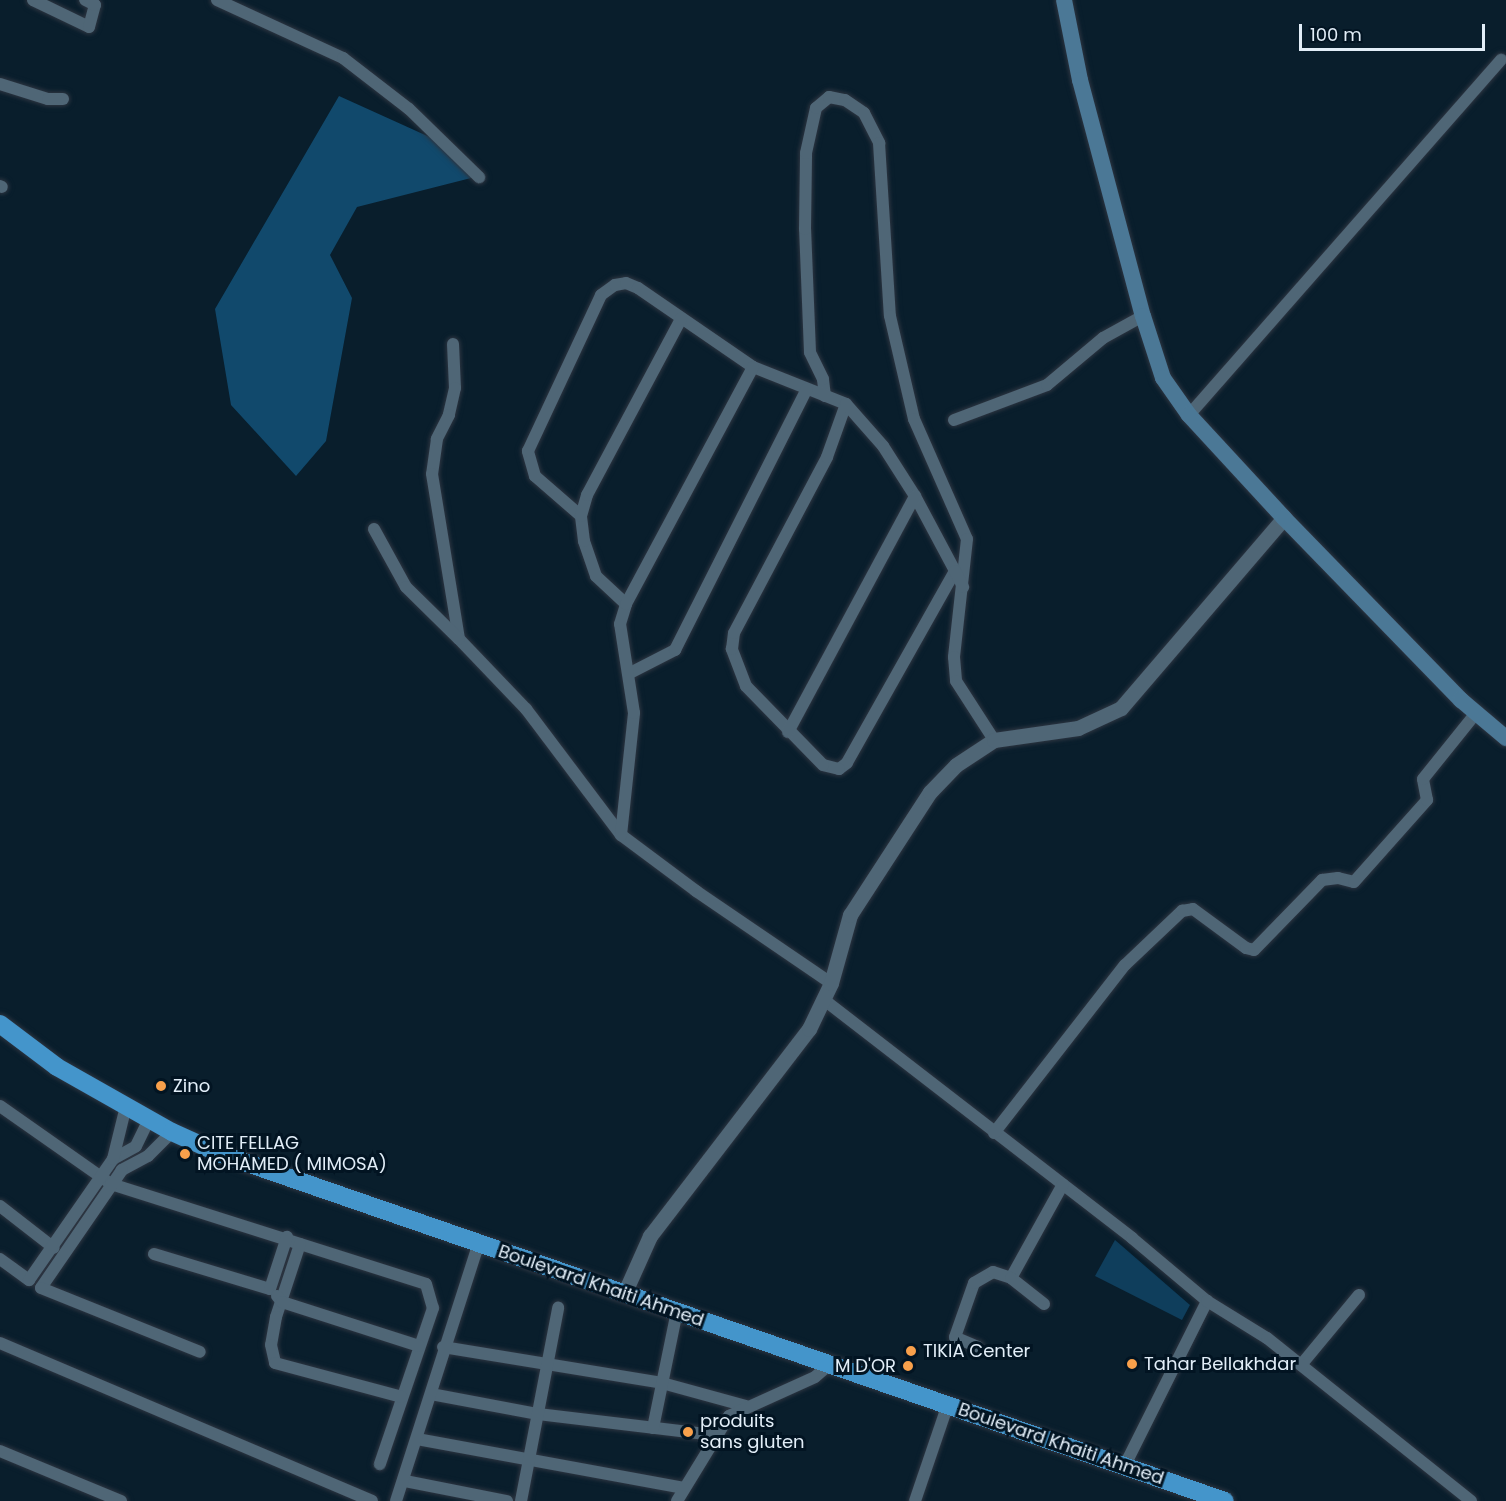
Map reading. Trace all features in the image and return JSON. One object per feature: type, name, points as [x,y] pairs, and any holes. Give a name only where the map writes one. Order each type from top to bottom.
[{"type":"highway","name":"Boulevard Khaiti Ahmed","points":[[0,1024],[57,1067],[172,1132],[221,1154],[478,1245],[677,1311],[1225,1501]]},
{"type":"main road","points":[[1064,0],[1080,80],[1143,316],[1163,378],[1188,415],[1284,518],[1476,713],[1506,738]]},
{"type":"street","points":[[33,0],[89,27],[92,2]]},
{"type":"street","points":[[217,0],[343,58],[409,109],[479,177]]},
{"type":"street","points":[[1188,415],[1501,60]]},
{"type":"street","points":[[0,85],[48,99],[63,99]]},
{"type":"street","points":[[825,396],[823,379],[810,352],[805,229],[806,153],[816,108],[829,97],[845,100],[864,112],[879,143],[890,316],[914,420],[967,539],[964,589],[954,657],[956,681],[994,740]]},
{"type":"street","points":[[582,516],[535,476],[528,451],[601,295],[615,285],[626,283],[753,367],[846,404],[884,446],[915,496],[964,589]]},
{"type":"street","points":[[954,420],[1047,385],[1103,338],[1143,316]]},
{"type":"street","points":[[626,604],[596,576],[584,542],[582,516],[587,495],[681,319]]},
{"type":"street","points":[[453,344],[455,388],[449,415],[437,439],[432,474],[459,639]]},
{"type":"street","points":[[621,835],[634,713],[630,673],[620,624],[626,604],[753,367]]},
{"type":"street","points":[[630,673],[675,650],[807,389]]},
{"type":"street","points":[[846,404],[827,457],[734,633],[732,649],[746,686],[788,732],[830,768],[848,763],[955,571]]},
{"type":"street","points":[[788,732],[915,496]]},
{"type":"street","points":[[624,1294],[650,1236],[808,1029],[831,983],[850,915],[930,792],[956,765],[994,740],[1078,728],[1121,708],[1284,518]]},
{"type":"street","points":[[374,529],[406,587],[526,709],[621,835],[696,891],[831,983]]},
{"type":"street","points":[[994,1133],[1125,965],[1182,911],[1193,909],[1246,948],[1254,950],[1322,880],[1338,878],[1354,882],[1427,800],[1423,779],[1476,713]]},
{"type":"street","points":[[823,999],[1063,1185],[1207,1301],[1267,1338],[1471,1501]]},
{"type":"street","points":[[126,1106],[106,1180],[40,1288],[200,1352]]},
{"type":"street","points":[[1,1109],[106,1180],[288,1237],[300,1244],[426,1284],[433,1308],[380,1464]]},
{"type":"street","points":[[122,1170],[150,1118]]},
{"type":"street","points":[[0,1258],[28,1280],[106,1180],[148,1156],[172,1132]]},
{"type":"street","points":[[113,1159],[136,1146]]},
{"type":"street","points":[[1011,1278],[1063,1185]]},
{"type":"street","points":[[0,1206],[54,1248]]},
{"type":"street","points":[[270,1289],[288,1237]]},
{"type":"street","points":[[300,1244],[271,1345],[275,1363],[402,1397]]},
{"type":"street","points":[[396,1501],[405,1481],[443,1347],[478,1245]]},
{"type":"street","points":[[154,1254],[270,1289],[282,1302],[419,1346]]},
{"type":"street","points":[[978,1347],[955,1337],[974,1283],[993,1272],[1011,1278],[1044,1304]]},
{"type":"street","points":[[1301,1365],[1359,1295]]},
{"type":"street","points":[[1124,1467],[1207,1301]]},
{"type":"street","points":[[521,1501],[558,1308]]},
{"type":"street","points":[[653,1428],[677,1311]]},
{"type":"street","points":[[0,1342],[372,1501]]},
{"type":"street","points":[[443,1347],[547,1366],[662,1383],[746,1406]]},
{"type":"street","points":[[678,1501],[683,1488],[714,1436],[729,1416],[746,1406],[815,1377],[829,1365]]},
{"type":"street","points":[[431,1394],[538,1414],[714,1436]]},
{"type":"street","points":[[915,1501],[948,1404]]},
{"type":"street","points":[[417,1439],[683,1488]]},
{"type":"street","points":[[0,1451],[121,1501]]},
{"type":"street","points":[[405,1481],[507,1501]]},
{"type":"shaded area","points":[[339,96],[434,139],[475,177],[357,207],[330,255],[352,298],[326,441],[296,476],[231,405],[215,309]]},
{"type":"shaded area","points":[[1115,1240],[1190,1305],[1182,1320],[1095,1276]]},
{"type":"place","name":"Zino","points":[[161,1086]]},
{"type":"place","name":"CITE FELLAG MOHAMED ( MIMOSA)","points":[[185,1154]]},
{"type":"place","name":"TIKIA Center","points":[[911,1351]]},
{"type":"place","name":"Tahar Bellakhdar","points":[[1132,1364]]},
{"type":"place","name":"M D'OR","points":[[908,1366]]},
{"type":"place","name":"produits sans gluten","points":[[688,1432]]}]
